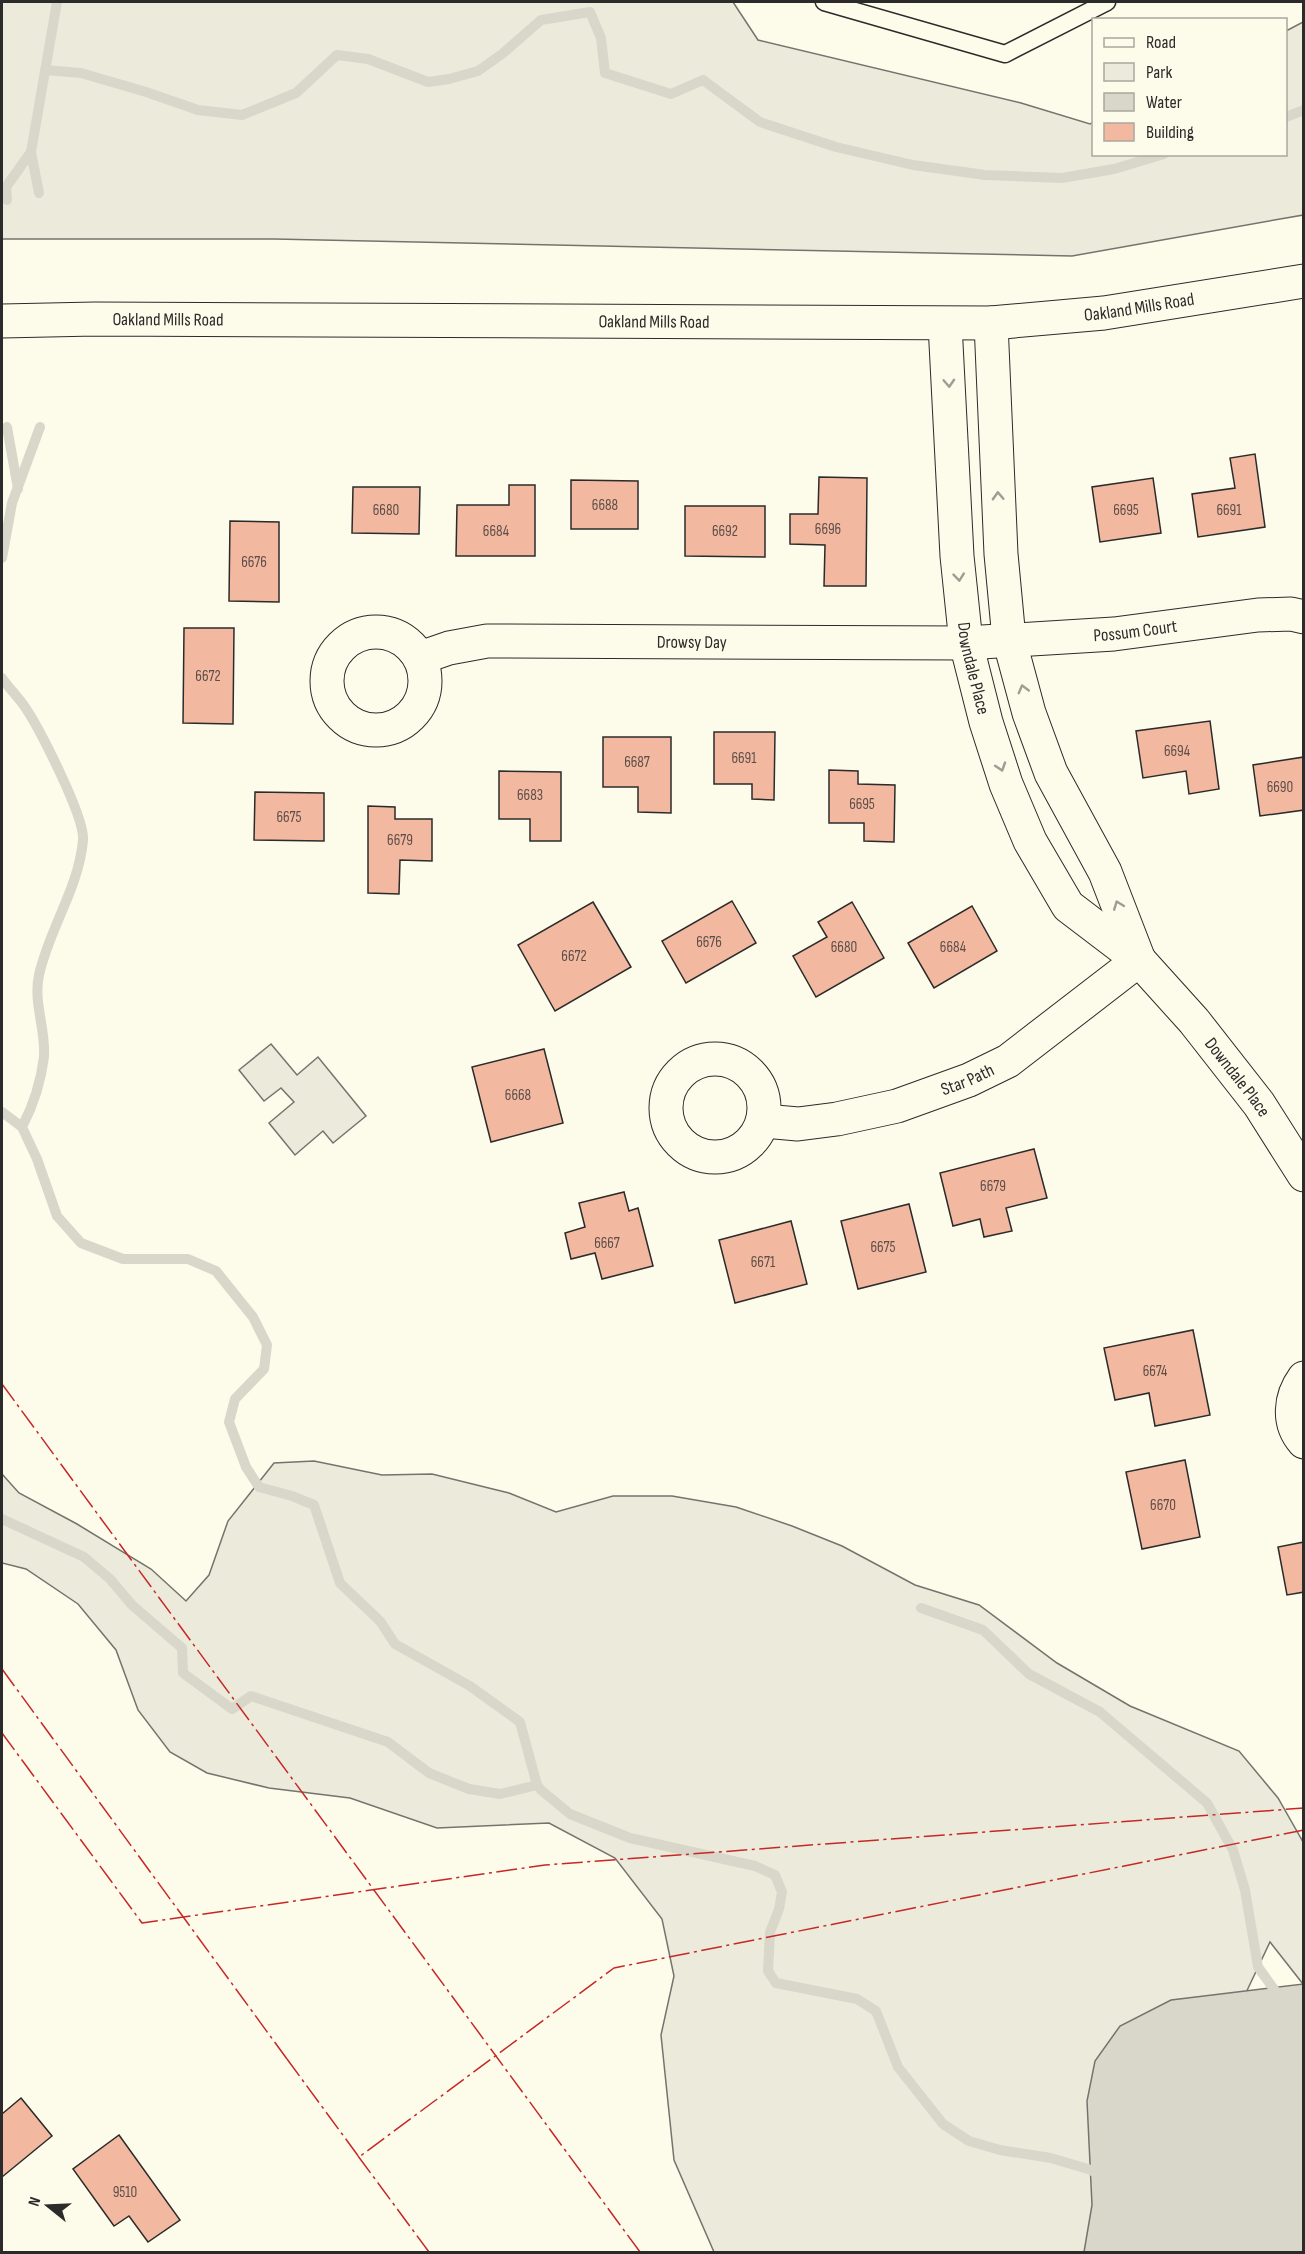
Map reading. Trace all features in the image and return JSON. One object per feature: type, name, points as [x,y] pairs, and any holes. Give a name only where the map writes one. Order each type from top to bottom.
[{"type":"street","name":"Oakland Mills Road","points":[[2,321],[95,319],[991,323],[1104,313],[1304,281]]},
{"type":"street","name":"Downdale Place","points":[[991,323],[1000,554],[1009,639],[1029,713],[1050,773],[1105,872],[1139,960]]},
{"type":"street","name":"Downdale Place","points":[[945,324],[957,556],[966,643],[986,722],[1006,784],[1030,841],[1068,906],[1139,960],[1194,1021],[1259,1104],[1304,1175]]},
{"type":"street","name":"Possum Court","points":[[966,643],[1114,634],[1258,615],[1291,614],[1304,617]]},
{"type":"street","name":"Drowsy Day","points":[[420,658],[449,648],[488,641],[966,643]]},
{"type":"street","name":"Star Path","points":[[764,1121],[798,1124],[837,1119],[897,1106],[969,1080],[1008,1061],[1139,960]]},
{"type":"street","points":[[1304,1378],[1293,1399],[1292,1418],[1299,1437],[1304,1442]]},
{"type":"lane","points":[[824,2],[1005,54],[1107,2]]},
{"type":"green space","points":[[2,2],[733,2],[758,40],[1021,103],[1090,124],[1092,123],[1092,156],[1287,156],[1287,30],[1303,22],[1303,215],[1072,256],[274,239],[2,239]]},
{"type":"green space","points":[[271,1044],[297,1075],[318,1057],[366,1116],[333,1143],[323,1131],[295,1155],[269,1123],[294,1102],[281,1088],[264,1101],[239,1070]]},
{"type":"green space","points":[[314,1461],[382,1475],[432,1474],[509,1493],[556,1512],[613,1496],[672,1496],[736,1507],[842,1546],[915,1585],[979,1605],[1057,1663],[1130,1706],[1239,1751],[1278,1798],[1303,1842],[1303,1984],[1270,1942],[1243,1999],[1303,2252],[714,2252],[674,2160],[661,2035],[674,1976],[662,1919],[615,1858],[549,1823],[437,1828],[350,1798],[269,1788],[207,1773],[170,1752],[138,1710],[116,1650],[78,1604],[26,1569],[2,1563],[2,1474],[19,1493],[77,1524],[151,1569],[186,1601],[209,1575],[228,1521],[274,1463]]},
{"type":"water","points":[[1303,1984],[1303,2252],[1084,2252],[1092,2205],[1087,2101],[1095,2061],[1120,2026],[1171,2000]]},
{"type":"building","points":[[1255,454],[1265,527],[1198,537],[1192,494],[1235,488],[1230,458]]},
{"type":"building","points":[[819,477],[867,478],[866,586],[824,586],[825,545],[790,544],[790,514],[818,514]]},
{"type":"building","points":[[1153,478],[1161,533],[1100,542],[1092,487]]},
{"type":"building","points":[[571,480],[638,481],[638,529],[571,529]]},
{"type":"building","points":[[509,485],[535,485],[535,556],[456,556],[457,505],[509,505]]},
{"type":"building","points":[[353,487],[420,487],[419,534],[352,533]]},
{"type":"building","points":[[685,506],[765,506],[765,557],[685,556]]},
{"type":"building","points":[[230,521],[279,522],[279,602],[229,601]]},
{"type":"building","points":[[184,628],[234,628],[233,724],[183,723]]},
{"type":"building","points":[[1210,721],[1219,789],[1189,794],[1186,771],[1143,778],[1136,731]]},
{"type":"building","points":[[714,732],[775,732],[774,800],[752,799],[752,784],[714,784]]},
{"type":"building","points":[[603,737],[671,737],[671,813],[638,812],[638,787],[603,787]]},
{"type":"building","points":[[1304,757],[1304,810],[1260,816],[1253,765]]},
{"type":"building","points":[[829,770],[858,771],[858,784],[895,785],[894,842],[864,841],[864,823],[829,823]]},
{"type":"building","points":[[499,771],[561,772],[561,841],[530,841],[530,819],[499,819]]},
{"type":"building","points":[[255,792],[324,793],[324,841],[254,840]]},
{"type":"building","points":[[368,806],[395,807],[395,819],[432,819],[432,861],[400,860],[399,894],[368,893]]},
{"type":"building","points":[[732,901],[756,943],[686,983],[662,941]]},
{"type":"building","points":[[593,902],[631,967],[555,1011],[518,945]]},
{"type":"building","points":[[852,902],[884,958],[816,997],[793,956],[827,937],[818,922]]},
{"type":"building","points":[[972,906],[997,951],[934,988],[908,943]]},
{"type":"building","points":[[544,1049],[563,1123],[491,1142],[472,1067]]},
{"type":"building","points":[[1034,1149],[1047,1198],[1006,1208],[1012,1231],[984,1237],[980,1219],[953,1226],[940,1173]]},
{"type":"building","points":[[624,1192],[629,1211],[638,1208],[653,1266],[602,1279],[595,1253],[571,1259],[565,1233],[585,1227],[579,1203]]},
{"type":"building","points":[[909,1204],[926,1272],[858,1289],[841,1221]]},
{"type":"building","points":[[791,1221],[807,1284],[735,1303],[719,1240]]},
{"type":"building","points":[[1193,1330],[1210,1415],[1155,1426],[1149,1393],[1115,1400],[1104,1348]]},
{"type":"building","points":[[1185,1460],[1200,1537],[1142,1549],[1126,1472]]},
{"type":"building","points":[[1304,1542],[1304,1592],[1287,1595],[1278,1547]]},
{"type":"building","points":[[21,2098],[52,2136],[2,2177],[2,2114]]},
{"type":"building","points":[[119,2135],[180,2220],[148,2242],[129,2216],[114,2226],[73,2169]]},
{"type":"waterway","points":[[39,193],[31,152],[57,2]]},
{"type":"waterway","points":[[45,70],[81,73],[198,110],[242,115],[296,93],[337,55],[368,59],[428,82],[449,79],[478,71],[502,54],[541,20],[590,12],[601,38],[605,73],[671,94],[703,80],[760,122],[836,147],[913,165],[985,175],[1062,178],[1114,169],[1157,156]]},
{"type":"waterway","points":[[1287,117],[1304,110]]},
{"type":"waterway","points":[[7,200],[6,187],[31,152]]},
{"type":"waterway","points":[[7,427],[18,489]]},
{"type":"waterway","points":[[2,558],[12,503],[40,427]]},
{"type":"waterway","points":[[2,678],[25,707],[40,733],[69,793],[82,829],[83,840],[76,875],[39,975],[38,1006],[44,1057],[36,1093],[22,1127],[37,1159],[57,1216],[81,1243],[123,1259],[188,1259],[216,1271],[253,1317],[267,1345],[264,1369],[235,1399],[229,1422],[246,1467],[259,1487],[314,1505],[340,1583],[380,1621],[395,1644],[470,1686],[520,1722],[537,1785],[541,1790],[570,1814],[630,1838],[755,1866],[775,1875],[782,1892],[779,1909],[770,1932],[768,1971],[776,1983],[857,1999],[876,2011],[898,2067],[943,2124],[969,2141],[1000,2150],[1051,2158],[1091,2170],[1102,2177]]},
{"type":"waterway","points":[[2,1112],[22,1127]]},
{"type":"waterway","points":[[2,1519],[84,1557],[110,1579],[132,1605],[182,1648],[183,1673],[232,1709],[251,1696],[388,1742],[429,1773],[469,1789],[500,1794],[537,1785]]},
{"type":"waterway","points":[[921,1608],[983,1630],[1029,1674],[1100,1712],[1207,1803],[1233,1850],[1245,1890],[1258,1967],[1281,1999]]},
{"type":"power","points":[[2,1384],[640,2252]]},
{"type":"power","points":[[2,1669],[287,2059]]},
{"type":"power","points":[[2,1733],[142,1923],[545,1865],[1304,1808]]},
{"type":"power","points":[[287,2059],[359,2157],[614,1968],[1304,1830]]},
{"type":"power","points":[[358,2156],[429,2252]]}]
